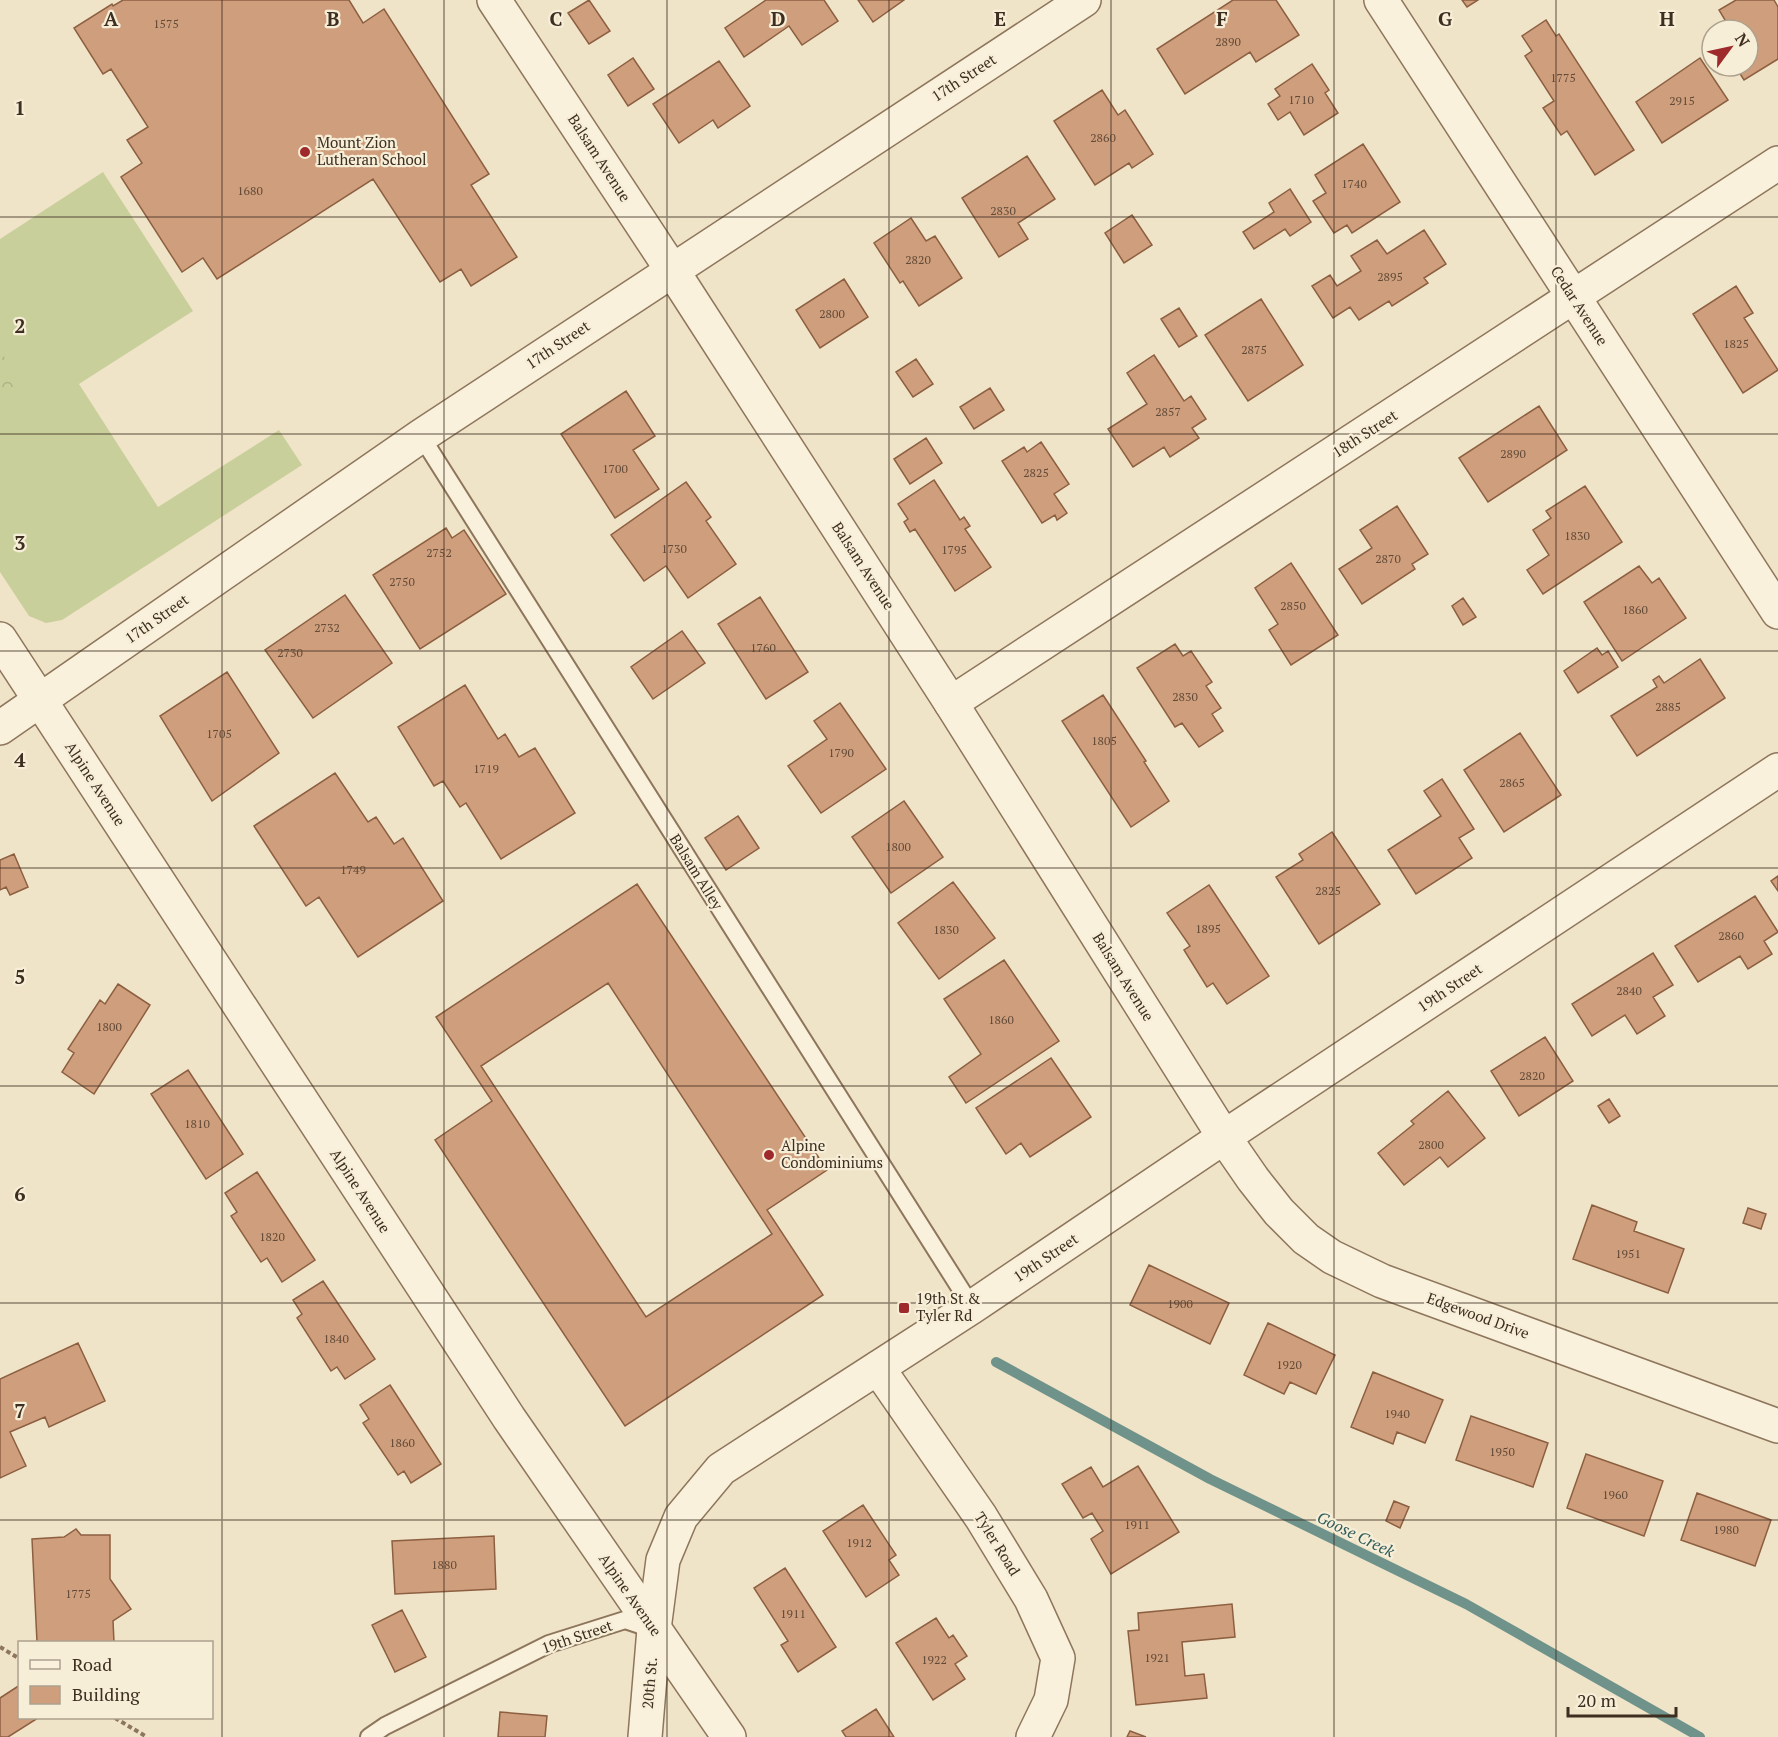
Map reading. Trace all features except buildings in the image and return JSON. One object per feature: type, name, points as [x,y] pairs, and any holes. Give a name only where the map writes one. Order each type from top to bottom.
[{"type":"street","name":"Balsam Avenue","points":[[494,0],[672,270],[951,703],[1224,1137]]},
{"type":"street","name":"17th Street","points":[[0,728],[421,436],[1084,0]]},
{"type":"street","name":"Cedar Avenue","points":[[1381,0],[1778,612]]},
{"type":"street","name":"18th Street","points":[[951,703],[1778,163]]},
{"type":"street","name":"Alpine Avenue","points":[[0,639],[509,1418],[729,1737]]},
{"type":"street","name":"19th Street","points":[[654,1629],[663,1560],[681,1517],[721,1469],[972,1307],[1778,770]]},
{"type":"street","name":"Edgewood Drive","points":[[1224,1137],[1279,1212],[1306,1239],[1332,1257],[1382,1281],[1778,1426]]},
{"type":"street","name":"Tyler Road","points":[[878,1368],[981,1517],[1031,1599],[1058,1658],[1051,1700],[1033,1737]]},
{"type":"street","name":"20th St.","points":[[645,1737],[654,1629]]},
{"type":"lane","name":"Balsam Alley","points":[[421,436],[972,1307]]},
{"type":"lane","name":"19th Street","points":[[369,1737],[385,1726],[549,1644],[625,1620],[654,1629]]},
{"type":"path","points":[[0,1647],[18,1658]]},
{"type":"path","points":[[118,1719],[147,1737]]},
{"type":"green space","points":[[103,172],[193,311],[79,384],[158,507],[279,430],[302,465],[62,620],[46,623],[29,616],[0,572],[0,239]]},
{"type":"green space","points":[[0,350],[24,387],[0,403]]},
{"type":"waterway","name":"Goose Creek","points":[[996,1362],[1210,1479],[1466,1604],[1700,1737]]},
{"type":"place","name":"Mount Zion Lutheran School","points":[[305,152]]},
{"type":"place","name":"Alpine Condominiums","points":[[769,1155]]},
{"type":"place","name":"19th St & Tyler Rd","points":[[904,1308]]}]
